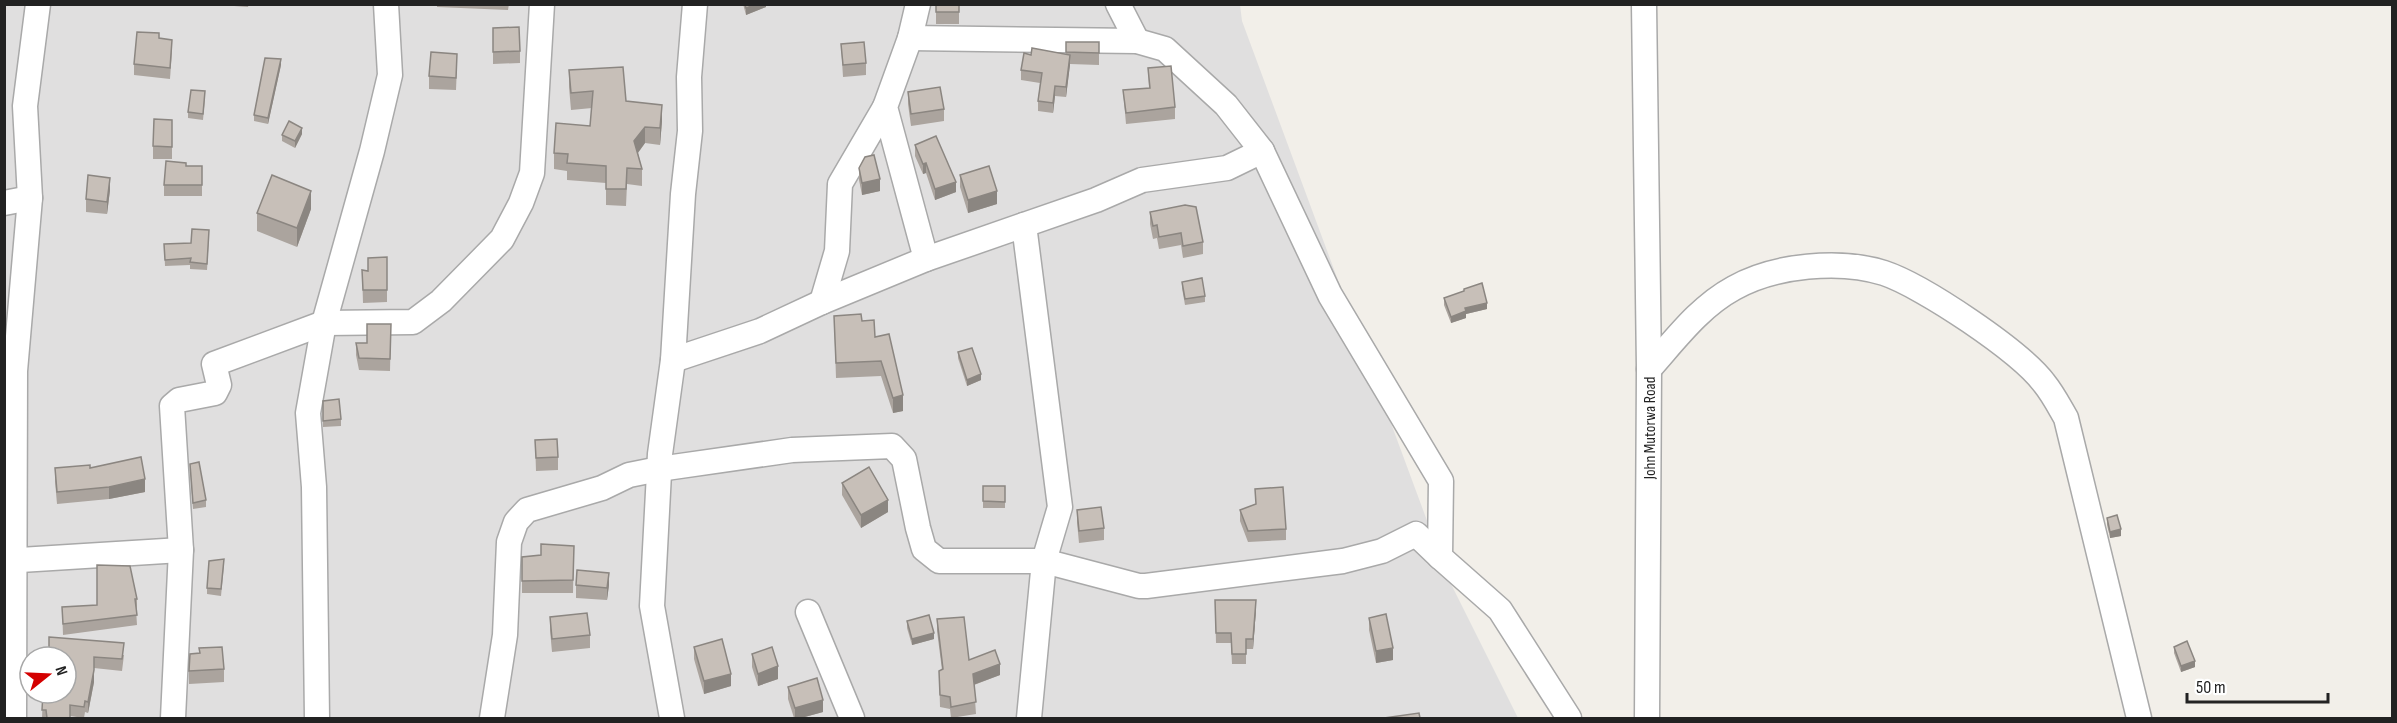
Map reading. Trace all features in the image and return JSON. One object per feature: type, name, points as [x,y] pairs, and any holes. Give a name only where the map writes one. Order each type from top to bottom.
[{"type":"street","points":[[14,718],[9,626],[15,370],[30,198],[25,106],[38,4]]},
{"type":"street","points":[[317,718],[314,487],[308,413],[324,323],[372,151],[390,75],[386,4]]},
{"type":"street","points":[[173,718],[181,550],[172,406],[179,400],[215,393],[219,385],[214,364],[324,323],[413,322],[441,301],[502,239],[521,203],[532,173],[542,4]]},
{"type":"street","points":[[672,718],[652,606],[659,469],[673,360],[683,194],[690,131],[689,77],[695,4]]},
{"type":"street","points":[[822,302],[837,250],[840,184],[885,107],[910,38],[918,4]]},
{"type":"street","points":[[1118,4],[1137,41]]},
{"type":"street","name":"John Mutorwa Road","points":[[1644,4],[1649,369],[1647,718]]},
{"type":"street","points":[[910,38],[1137,41],[1165,49],[1226,105],[1262,151],[1330,295],[1441,481],[1440,557]]},
{"type":"street","points":[[885,107],[926,258]]},
{"type":"street","points":[[673,360],[760,331],[926,258],[1024,225],[1142,180],[1227,168],[1262,151]]},
{"type":"street","points":[[4,203],[30,198]]},
{"type":"street","points":[[1024,225],[1060,507],[1044,561],[1029,718]]},
{"type":"street","points":[[1649,369],[1704,309],[1735,288],[1762,276],[1795,267],[1851,267],[1883,273],[1908,283],[1984,332],[2044,382],[2066,418],[2139,718]]},
{"type":"street","points":[[492,718],[506,635],[508,542],[516,522],[527,510],[602,488],[629,475],[659,469],[792,450],[892,446],[904,459],[924,549],[939,561],[1044,561],[1139,586],[1342,561],[1382,551],[1416,534],[1500,610],[1569,718]]},
{"type":"street","points":[[10,561],[181,550]]},
{"type":"street","points":[[808,612],[852,718]]},
{"type":"shaded area","points":[[4,5],[1240,5],[1242,21],[1449,580],[1518,718],[5,718]]},
{"type":"building","points":[[745,4],[757,4],[746,8]]},
{"type":"building","points":[[936,4],[959,4],[959,12],[936,12]]},
{"type":"building","points":[[519,27],[520,51],[493,52],[493,28]]},
{"type":"building","points":[[137,32],[159,33],[159,38],[172,40],[170,68],[134,64]]},
{"type":"building","points":[[864,42],[866,63],[843,65],[841,44]]},
{"type":"building","points":[[1066,42],[1099,42],[1099,53],[1066,52]]},
{"type":"building","points":[[1032,48],[1070,55],[1066,87],[1055,86],[1053,103],[1038,101],[1042,73],[1021,70],[1024,53],[1031,55]]},
{"type":"building","points":[[431,52],[457,54],[456,78],[429,76]]},
{"type":"building","points":[[265,58],[281,59],[268,118],[254,115]]},
{"type":"building","points":[[1171,66],[1175,107],[1126,113],[1123,90],[1150,88],[1148,68]]},
{"type":"building","points":[[623,67],[626,101],[662,105],[660,128],[645,127],[634,141],[642,169],[627,168],[626,189],[606,189],[606,166],[567,163],[568,154],[554,153],[556,123],[590,126],[593,91],[571,93],[569,70]]},
{"type":"building","points":[[940,87],[944,109],[911,114],[908,92]]},
{"type":"building","points":[[191,90],[205,91],[203,114],[188,112]]},
{"type":"building","points":[[154,119],[172,120],[172,147],[153,146]]},
{"type":"building","points":[[289,121],[302,128],[295,141],[282,135]]},
{"type":"building","points":[[936,136],[956,182],[935,189],[926,163],[923,164],[915,145]]},
{"type":"building","points":[[874,155],[880,179],[862,183],[859,168],[865,157]]},
{"type":"building","points":[[166,161],[186,163],[186,166],[202,166],[202,185],[164,185]]},
{"type":"building","points":[[989,166],[997,191],[968,200],[960,175]]},
{"type":"building","points":[[88,175],[110,178],[107,202],[86,199]]},
{"type":"building","points":[[272,175],[311,191],[297,228],[257,213]]},
{"type":"building","points":[[1185,205],[1196,207],[1203,242],[1183,246],[1181,233],[1159,237],[1157,225],[1153,226],[1150,212]]},
{"type":"building","points":[[192,229],[209,230],[207,264],[190,262],[191,258],[165,260],[164,244],[191,243]]},
{"type":"building","points":[[387,257],[387,290],[363,290],[362,270],[368,271],[368,258]]},
{"type":"building","points":[[1202,278],[1205,296],[1185,299],[1182,282]]},
{"type":"building","points":[[1482,283],[1487,303],[1465,308],[1466,311],[1451,317],[1444,298]]},
{"type":"building","points":[[861,314],[862,321],[874,320],[875,337],[889,334],[903,395],[893,398],[881,361],[836,363],[834,316]]},
{"type":"building","points":[[367,324],[391,324],[390,359],[359,358],[356,343],[367,343]]},
{"type":"building","points":[[972,348],[981,374],[967,380],[958,352]]},
{"type":"building","points":[[339,399],[341,419],[323,421],[323,401]]},
{"type":"building","points":[[557,439],[558,457],[536,458],[535,440]]},
{"type":"building","points":[[141,457],[145,479],[109,487],[57,492],[55,468],[90,465],[90,468]]},
{"type":"building","points":[[199,462],[206,500],[193,503],[190,464]]},
{"type":"building","points":[[869,467],[888,500],[861,515],[842,483]]},
{"type":"building","points":[[983,486],[1005,486],[1005,502],[983,501]]},
{"type":"building","points":[[1283,487],[1286,529],[1248,531],[1240,510],[1256,504],[1255,489]]},
{"type":"building","points":[[1101,507],[1104,528],[1079,531],[1077,510]]},
{"type":"building","points":[[2117,515],[2121,529],[2110,532],[2107,518]]},
{"type":"building","points":[[541,544],[574,546],[573,580],[522,581],[522,557],[541,555]]},
{"type":"building","points":[[224,559],[221,589],[207,588],[209,561]]},
{"type":"building","points":[[97,565],[130,566],[137,599],[135,599],[137,615],[63,624],[62,607],[97,605]]},
{"type":"building","points":[[577,570],[609,573],[607,588],[576,585]]},
{"type":"building","points":[[1215,600],[1256,600],[1253,639],[1246,639],[1246,654],[1232,654],[1231,633],[1216,633]]},
{"type":"building","points":[[587,613],[590,635],[552,639],[550,617]]},
{"type":"building","points":[[1386,614],[1393,648],[1376,651],[1369,618]]},
{"type":"building","points":[[929,615],[934,633],[912,639],[907,621]]},
{"type":"building","points":[[964,617],[969,660],[995,650],[1000,664],[973,674],[976,702],[951,707],[950,697],[940,695],[939,671],[943,669],[937,619]]},
{"type":"building","points":[[49,637],[124,643],[122,659],[94,657],[88,702],[85,701],[84,707],[70,705],[78,705],[78,645],[49,645]]},
{"type":"building","points":[[722,639],[731,674],[704,681],[694,647]]},
{"type":"building","points":[[2187,641],[2195,661],[2181,666],[2174,647]]},
{"type":"building","points":[[222,647],[224,669],[189,671],[190,654],[200,653],[199,648]]},
{"type":"building","points":[[772,647],[778,666],[758,674],[752,654]]},
{"type":"building","points":[[817,678],[823,700],[795,708],[788,687]]},
{"type":"building","points":[[42,705],[70,705],[70,718],[47,718],[46,710],[42,710]]},
{"type":"building","points":[[1419,713],[1420,718],[1384,718]]}]
